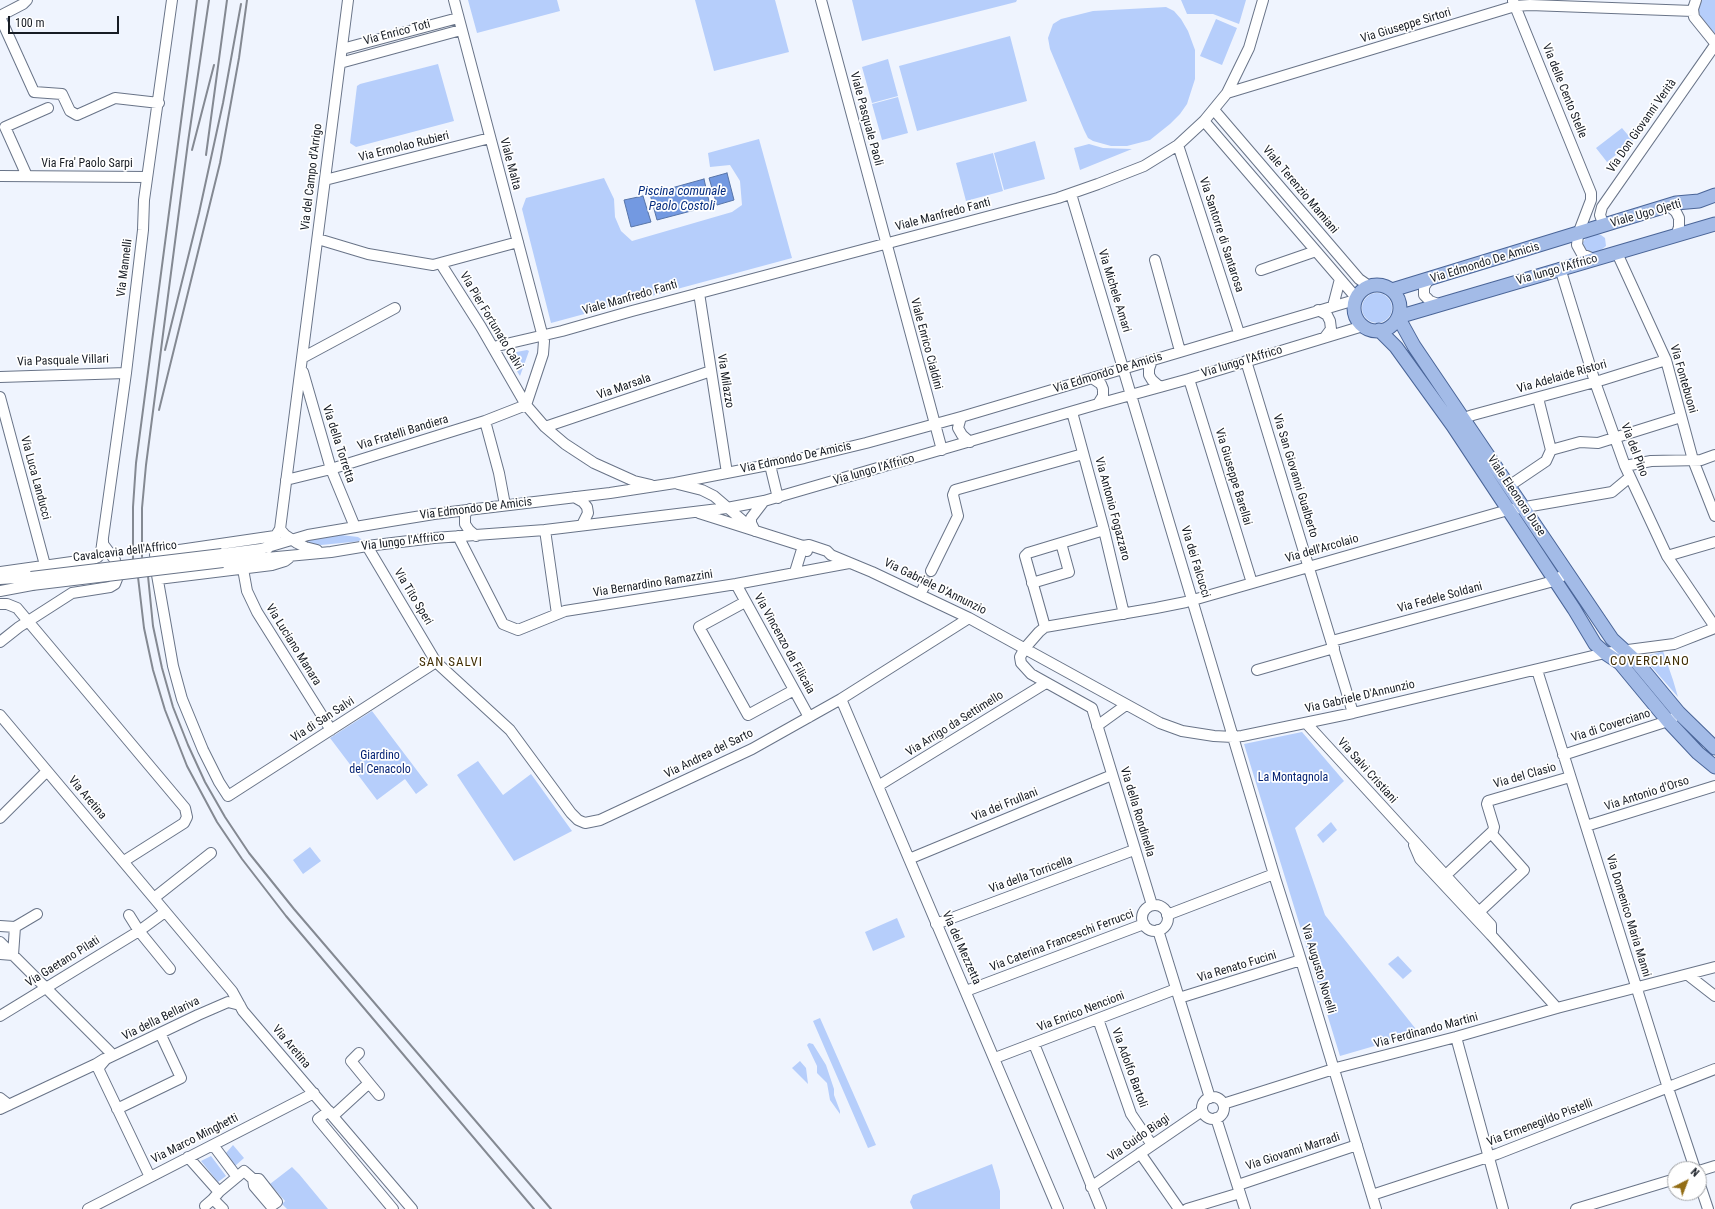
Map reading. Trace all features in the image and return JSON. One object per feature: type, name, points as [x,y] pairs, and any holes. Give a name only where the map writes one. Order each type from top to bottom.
[{"type":"main road","name":"Viale Ugo Ojetti","points":[[1578,234],[1668,206],[1699,201],[1715,195]]},
{"type":"main road","name":"Via lungo l'Affrico","points":[[1363,326],[1372,330],[1379,330],[1390,326],[1398,317],[1438,304],[1715,224]]},
{"type":"main road","name":"Via Edmondo De Amicis","points":[[1392,290],[1578,234]]},
{"type":"main road","points":[[1363,326],[1355,315],[1355,299],[1360,292],[1368,286],[1380,285],[1392,290],[1399,303],[1398,317]]},
{"type":"main road","name":"Viale Eleonora Duse","points":[[1398,317],[1414,346],[1612,639],[1635,660],[1679,713],[1715,748]]},
{"type":"main road","name":"Viale Eleonora Duse","points":[[1379,330],[1396,347],[1453,426],[1555,580],[1595,644],[1620,663],[1668,721],[1698,753],[1715,767]]},
{"type":"street","points":[[27,0],[23,4],[0,16],[34,92],[62,94],[70,111],[77,115],[115,98],[158,103]]},
{"type":"street","name":"Via Mannelli","points":[[45,565],[96,558],[101,552],[126,373],[143,230],[144,200],[172,0]]},
{"type":"street","name":"Via del Campo d'Arrigo","points":[[268,548],[278,532],[286,480],[348,0]]},
{"type":"street","name":"Viale Malta","points":[[454,0],[544,341],[544,354],[526,405]]},
{"type":"street","name":"Viale Pasquale Paoli","points":[[821,0],[886,244]]},
{"type":"street","name":"Viale Manfredo Fanti","points":[[493,348],[1071,194],[1144,166],[1178,145],[1204,121],[1227,93],[1249,48],[1263,0]]},
{"type":"street","points":[[1696,0],[1693,6],[1693,12],[1698,23],[1715,44]]},
{"type":"street","name":"Via Giuseppe Sirtori","points":[[1227,93],[1513,3],[1693,12]]},
{"type":"street","name":"Via delle Cento Stelle","points":[[1513,3],[1591,193]]},
{"type":"street","name":"Via Enrico Toti","points":[[342,49],[458,18]]},
{"type":"street","name":"Via Enrico Toti","points":[[340,63],[461,30]]},
{"type":"street","name":"Via Don Giovanni Verità","points":[[1604,226],[1600,210],[1715,44]]},
{"type":"street","name":"Via Fra' Paolo Sarpi","points":[[27,176],[5,127],[48,108]]},
{"type":"street","name":"Viale Terenzio Mamiani","points":[[1214,110],[1359,279],[1368,286]]},
{"type":"street","points":[[1204,121],[1353,294],[1355,299]]},
{"type":"street","name":"Via Ermolao Rubieri","points":[[325,180],[490,138]]},
{"type":"street","name":"Via Santorre di Santarosa","points":[[1178,145],[1239,333]]},
{"type":"street","name":"Via Fra' Paolo Sarpi","points":[[0,176],[147,177]]},
{"type":"street","points":[[1578,234],[1591,200],[1591,193],[1611,193]]},
{"type":"street","name":"Via Michele Amari","points":[[1071,194],[1132,395]]},
{"type":"street","points":[[1668,206],[1676,212],[1679,218],[1679,227],[1676,236]]},
{"type":"street","name":"Via lungo l'Affrico","points":[[1578,234],[1577,245],[1580,252],[1585,256],[1594,259]]},
{"type":"street","points":[[318,239],[368,254],[426,265],[441,264],[518,242]]},
{"type":"street","name":"Viale Enrico Cialdini","points":[[886,244],[942,450]]},
{"type":"street","points":[[1262,270],[1316,251]]},
{"type":"street","name":"Via Fontebuoni","points":[[1618,253],[1666,360],[1693,460],[1715,516]]},
{"type":"street","points":[[1155,260],[1180,351]]},
{"type":"street","name":"Via Pier Fortunato Calvi","points":[[441,264],[526,405],[545,427],[577,452],[613,472],[639,482],[656,486]]},
{"type":"street","name":"Via del Pino","points":[[1560,268],[1595,382],[1624,466],[1667,556],[1715,628]]},
{"type":"street","points":[[1333,306],[1340,279]]},
{"type":"street","points":[[1429,279],[1424,287],[1424,296],[1430,301],[1438,304]]},
{"type":"street","name":"Via Milazzo","points":[[699,293],[727,473]]},
{"type":"street","name":"Via Edmondo De Amicis","points":[[223,558],[268,548],[308,535],[355,527],[470,509],[656,486],[770,465],[866,443],[960,417],[1355,299]]},
{"type":"street","points":[[302,362],[395,308]]},
{"type":"street","points":[[1318,310],[1324,313],[1330,321],[1331,329],[1324,337]]},
{"type":"street","name":"Via lungo l'Affrico","points":[[223,558],[331,552],[367,546],[458,536],[476,536],[545,530],[726,508],[764,501],[1189,379],[1363,326]]},
{"type":"street","points":[[1152,360],[1149,375],[1160,387]]},
{"type":"street","name":"Via Adelaide Ristori","points":[[1464,418],[1595,382],[1666,360]]},
{"type":"street","name":"Via San Giovanni Gualberto","points":[[1246,361],[1353,713]]},
{"type":"street","name":"Via della Torretta","points":[[302,362],[331,469],[355,527]]},
{"type":"street","name":"Via Marsala","points":[[545,427],[711,371]]},
{"type":"street","name":"Via Pasquale Villari","points":[[0,377],[126,373]]},
{"type":"street","points":[[1092,378],[1101,384],[1104,389],[1103,396],[1098,404]]},
{"type":"street","name":"Via Giuseppe Barellai","points":[[1189,379],[1252,583]]},
{"type":"street","name":"Via dei Falcucci","points":[[1132,395],[1233,737]]},
{"type":"street","name":"Via Luca Landucci","points":[[0,397],[45,565]]},
{"type":"street","points":[[1509,486],[1546,461],[1551,450],[1538,398]]},
{"type":"street","name":"Via Fratelli Bandiera","points":[[286,480],[331,469],[485,422],[526,405]]},
{"type":"street","name":"Via Antonio Fogazzaro","points":[[1072,412],[1104,530],[1124,614]]},
{"type":"street","points":[[960,417],[958,428],[964,437],[970,442]]},
{"type":"street","points":[[1551,450],[1582,442],[1596,444],[1681,417]]},
{"type":"street","points":[[1453,426],[1464,418]]},
{"type":"street","points":[[485,422],[499,473],[505,505]]},
{"type":"street","points":[[931,571],[958,516],[953,496],[955,490],[1083,454]]},
{"type":"street","points":[[1624,466],[1651,461],[1701,460],[1715,456]]},
{"type":"street","points":[[770,465],[778,498]]},
{"type":"street","points":[[613,472],[619,491]]},
{"type":"street","name":"Via dell'Arcolaio","points":[[1045,627],[1124,614],[1192,600],[1508,510],[1612,492],[1630,477]]},
{"type":"street","points":[[675,483],[706,492],[720,500],[726,508]]},
{"type":"street","points":[[574,497],[583,502],[587,508],[588,513],[582,525]]},
{"type":"street","points":[[756,531],[751,523],[751,518],[764,501]]},
{"type":"street","name":"Via Gabriele D'Annunzio","points":[[726,508],[756,531]]},
{"type":"street","points":[[470,509],[465,514],[465,524],[476,536]]},
{"type":"street","name":"Via Gabriele D'Annunzio","points":[[695,511],[803,546],[806,550],[825,557],[831,556],[922,589],[969,618],[1160,723],[1182,731],[1208,736],[1233,737],[1353,713],[1605,653],[1674,644],[1715,628]]},
{"type":"street","points":[[545,530],[557,614]]},
{"type":"street","points":[[1046,682],[1031,674],[1022,666],[1020,659],[1032,638],[1045,627],[1025,554],[1104,530]]},
{"type":"street","points":[[155,555],[159,553],[278,532],[292,540]]},
{"type":"street","name":"Via Bernardino Ramazzini","points":[[458,536],[503,624],[518,630],[557,614],[851,563]]},
{"type":"street","points":[[103,540],[103,544],[115,560]]},
{"type":"street","name":"Via lungo l'Affrico","points":[[292,540],[309,549],[331,552]]},
{"type":"street","points":[[1667,556],[1715,542]]},
{"type":"street","points":[[1032,583],[1069,572],[1061,543]]},
{"type":"street","name":"Via Tito Speri","points":[[367,546],[434,664],[487,710]]},
{"type":"street","points":[[795,572],[803,546]]},
{"type":"street","name":"Via lungo l'Affrico","points":[[228,796],[219,782],[203,750],[182,698],[173,666],[158,577],[243,569],[285,562],[294,555]]},
{"type":"street","name":"Cavalcavia dell'Affrico","points":[[31,581],[223,558]]},
{"type":"street","points":[[2,576],[45,565]]},
{"type":"street","name":"Via Luciano Manara","points":[[243,569],[247,591],[257,612],[331,730]]},
{"type":"street","points":[[1555,580],[1568,573]]},
{"type":"street","points":[[2,576],[31,581]]},
{"type":"street","points":[[0,642],[72,593],[110,587],[115,584],[117,579]]},
{"type":"street","name":"Via Fedele Soldani","points":[[1257,670],[1333,644],[1555,580]]},
{"type":"street","points":[[0,591],[31,581]]},
{"type":"street","name":"Via Vincenzo da Filicaia","points":[[736,584],[809,717]]},
{"type":"street","points":[[745,602],[699,627],[744,708],[748,715],[794,690]]},
{"type":"street","points":[[0,604],[7,604],[17,608],[186,810],[187,817],[182,824],[124,861]]},
{"type":"street","name":"Via Andrea del Sarto","points":[[487,710],[510,730],[575,818],[580,822],[587,823],[600,820],[728,760],[809,717],[969,618]]},
{"type":"street","name":"Via di San Salvi","points":[[228,796],[434,664]]},
{"type":"street","name":"Via Domenico Maria Manni","points":[[1537,670],[1692,1161]]},
{"type":"street","name":"Via della Rondinella","points":[[1046,682],[1092,708],[1152,905]]},
{"type":"street","name":"Via Arrigo da Settimello","points":[[878,786],[1046,682]]},
{"type":"street","name":"Via del Mezzetta","points":[[840,699],[995,1058],[1058,1209]]},
{"type":"street","points":[[1097,726],[1126,705]]},
{"type":"street","name":"Via di Coverciano","points":[[1563,754],[1668,721],[1679,713]]},
{"type":"street","name":"Via Aretina","points":[[0,715],[232,991],[244,1011],[412,1209]]},
{"type":"street","name":"Via Salvi Cristiani","points":[[1306,723],[1480,912],[1491,925],[1491,935]]},
{"type":"street","name":"Via Augusto Novelli","points":[[1233,737],[1376,1209]]},
{"type":"street","points":[[0,818],[47,771]]},
{"type":"street","name":"Via dei Frullani","points":[[909,859],[1112,776]]},
{"type":"street","name":"Via del Clasio","points":[[1491,833],[1494,829],[1487,804],[1488,801],[1570,776]]},
{"type":"street","name":"Via Antonio d'Orso","points":[[1586,826],[1715,786]]},
{"type":"street","points":[[1446,875],[1491,833],[1524,870],[1480,912]]},
{"type":"street","name":"Via Salvi Cristiani","points":[[1409,836],[1420,859],[1557,1008]]},
{"type":"street","name":"Via della Torricella","points":[[936,924],[1134,850]]},
{"type":"street","points":[[154,898],[211,853]]},
{"type":"street","points":[[1167,915],[1274,874]]},
{"type":"street","points":[[1152,905],[1162,907],[1167,915],[1166,925],[1158,930],[1152,930],[1144,924],[1142,920],[1143,912],[1152,905]]},
{"type":"street","name":"Via Gaetano Pilati","points":[[0,1016],[139,931],[165,912]]},
{"type":"street","points":[[0,926],[15,927],[37,914]]},
{"type":"street","points":[[129,915],[139,931],[170,969]]},
{"type":"street","name":"Via Caterina Franceschi Ferrucci","points":[[966,991],[1144,924]]},
{"type":"street","points":[[13,955],[15,927]]},
{"type":"street","points":[[1158,930],[1210,1098]]},
{"type":"street","points":[[0,942],[113,1056]]},
{"type":"street","points":[[0,954],[13,955]]},
{"type":"street","name":"Via Renato Fucini","points":[[1178,994],[1301,960]]},
{"type":"street","name":"Via Ferdinando Martini","points":[[1222,1104],[1334,1069],[1456,1037],[1557,1008],[1715,967]]},
{"type":"street","points":[[1688,975],[1715,996]]},
{"type":"street","name":"Via Enrico Nencioni","points":[[995,1058],[1098,1019],[1178,994]]},
{"type":"street","name":"Via della Bellariva","points":[[4,1107],[97,1067],[113,1056],[228,1002],[240,1005]]},
{"type":"street","name":"Via Adolfo Bartoli","points":[[1098,1019],[1131,1114],[1152,1145]]},
{"type":"street","points":[[117,1109],[181,1078],[160,1033]]},
{"type":"street","points":[[1456,1037],[1503,1209]]},
{"type":"street","points":[[1034,1044],[1091,1188],[1101,1209]]},
{"type":"street","name":"Via della Bellariva","points":[[97,1067],[106,1058],[106,1048]]},
{"type":"street","points":[[360,1053],[351,1061],[379,1094]]},
{"type":"street","points":[[97,1067],[150,1177]]},
{"type":"street","name":"Via Ermenegildo Pistelli","points":[[1372,1194],[1488,1157],[1715,1069]]},
{"type":"street","points":[[369,1082],[355,1094],[353,1098],[331,1113],[318,1119],[393,1209]]},
{"type":"street","name":"Via Marco Minghetti","points":[[88,1209],[314,1093]]},
{"type":"street","points":[[0,1098],[4,1107]]},
{"type":"street","points":[[1210,1098],[1217,1098],[1222,1104],[1222,1113],[1216,1118],[1208,1117],[1202,1110],[1203,1103],[1210,1098]]},
{"type":"street","name":"Via Guido Biagi","points":[[1091,1188],[1202,1110]]},
{"type":"street","points":[[1216,1118],[1245,1209]]},
{"type":"street","points":[[342,1147],[352,1138]]},
{"type":"street","points":[[212,1145],[237,1177]]},
{"type":"street","name":"Via Giovanni Marradi","points":[[1188,1209],[1357,1145]]},
{"type":"street","points":[[1140,1154],[1179,1209]]},
{"type":"street","points":[[188,1157],[216,1196],[223,1209]]},
{"type":"street","points":[[205,1206],[244,1171],[253,1179]]},
{"type":"street","points":[[1576,1209],[1667,1181]]},
{"type":"green space","points":[[468,0],[557,0],[560,11],[477,33]]},
{"type":"green space","points":[[695,0],[775,0],[789,52],[714,71]]},
{"type":"green space","points":[[852,0],[1017,0],[1016,2],[862,41]]},
{"type":"green space","points":[[1181,0],[1246,0],[1239,24],[1213,14],[1187,14]]},
{"type":"green space","points":[[1702,0],[1715,0],[1715,35],[1701,20],[1698,8]]},
{"type":"green space","points":[[1166,7],[1174,11],[1181,19],[1188,31],[1195,50],[1195,79],[1187,104],[1170,124],[1150,140],[1127,146],[1111,146],[1093,141],[1088,138],[1084,130],[1050,49],[1048,38],[1053,24],[1061,19],[1093,11]]},
{"type":"green space","points":[[1216,19],[1237,28],[1222,65],[1200,56]]},
{"type":"green space","points":[[1010,36],[1027,101],[917,131],[899,66]]},
{"type":"green space","points":[[888,59],[898,96],[872,103],[862,67]]},
{"type":"green space","points":[[438,64],[454,121],[356,147],[350,143],[357,86]]},
{"type":"green space","points":[[898,97],[908,133],[882,140],[872,104]]},
{"type":"green space","points":[[1622,128],[1633,141],[1607,162],[1596,148]]},
{"type":"green space","points":[[759,139],[792,258],[551,323],[522,209],[526,198],[604,178],[614,199],[615,217],[621,231],[632,241],[732,212],[742,205],[740,181],[730,165],[710,167],[708,153]]},
{"type":"green space","points":[[1035,141],[1045,179],[1004,190],[994,153]]},
{"type":"green space","points":[[1089,144],[1103,148],[1132,149],[1080,170],[1074,148]]},
{"type":"green space","points":[[993,153],[1003,191],[966,201],[956,163]]},
{"type":"green space","points":[[1597,234],[1605,238],[1606,246],[1601,250],[1592,253],[1586,252],[1582,245],[1583,242],[1587,237]]},
{"type":"green space","points":[[1377,293],[1388,297],[1392,308],[1388,319],[1377,323],[1366,319],[1362,308],[1366,297]]},
{"type":"green space","points":[[527,350],[529,351],[520,376],[506,354]]},
{"type":"green space","points":[[341,535],[358,537],[362,541],[321,545],[308,544],[305,542],[322,536]]},
{"type":"green space","points":[[1663,651],[1673,680],[1678,697],[1643,657]]},
{"type":"green space","name":"Giardino del Cenacolo","points":[[372,711],[428,785],[416,794],[405,779],[377,800],[330,738]]},
{"type":"green space","name":"La Montagnola","points":[[1302,732],[1344,781],[1295,828],[1325,915],[1419,1033],[1340,1056],[1244,744]]},
{"type":"green space","points":[[478,761],[503,795],[531,774],[572,831],[514,861],[457,775]]},
{"type":"green space","points":[[1331,822],[1337,830],[1323,843],[1317,835]]},
{"type":"green space","points":[[310,847],[321,861],[303,874],[293,860]]},
{"type":"green space","points":[[897,918],[905,937],[873,951],[865,932]]},
{"type":"green space","points":[[1398,956],[1412,971],[1403,979],[1388,964]]},
{"type":"green space","points":[[820,1018],[876,1145],[868,1148],[813,1021]]},
{"type":"green space","points":[[809,1043],[813,1044],[826,1065],[840,1114],[830,1100],[827,1083],[817,1073],[817,1066],[807,1045]]},
{"type":"green space","points":[[800,1061],[806,1068],[808,1084],[792,1068]]},
{"type":"green space","points":[[233,1145],[244,1158],[235,1166],[226,1153]]},
{"type":"green space","points":[[211,1156],[226,1176],[218,1182],[201,1161]]},
{"type":"green space","points":[[992,1164],[1000,1191],[1000,1209],[913,1209],[910,1202],[913,1195]]},
{"type":"green space","points":[[292,1167],[328,1209],[287,1209],[282,1204],[285,1201],[270,1184]]},
{"type":"water","name":"Piscina comunale Paolo Costoli","points":[[727,173],[734,200],[717,205],[709,178]]},
{"type":"water","name":"Piscina comunale Paolo Costoli","points":[[704,179],[710,206],[657,220],[650,194]]},
{"type":"water","name":"Piscina comunale Paolo Costoli","points":[[643,196],[651,222],[631,227],[624,200]]},
{"type":"tunnel","points":[[925,585],[931,571]]},
{"type":"railway","points":[[133,559],[133,507],[136,463],[197,0]]},
{"type":"railway","points":[[142,557],[142,508],[146,465],[188,142],[209,0]]},
{"type":"railway","points":[[206,155],[227,0]]},
{"type":"railway","points":[[159,410],[220,163],[239,58],[247,0]]},
{"type":"railway","points":[[165,350],[199,213],[223,103],[241,4]]},
{"type":"railway","points":[[192,150],[214,65]]},
{"type":"railway","points":[[148,576],[153,626],[162,668],[173,707],[205,782],[225,817],[249,853],[294,909],[551,1209]]},
{"type":"railway","points":[[138,577],[144,628],[153,670],[165,710],[187,766],[217,822],[242,859],[286,916],[534,1209]]},
{"type":"district","name":"COVERCIANO","points":[[1650,662]]},
{"type":"district","name":"SAN SALVI","points":[[451,663]]}]
